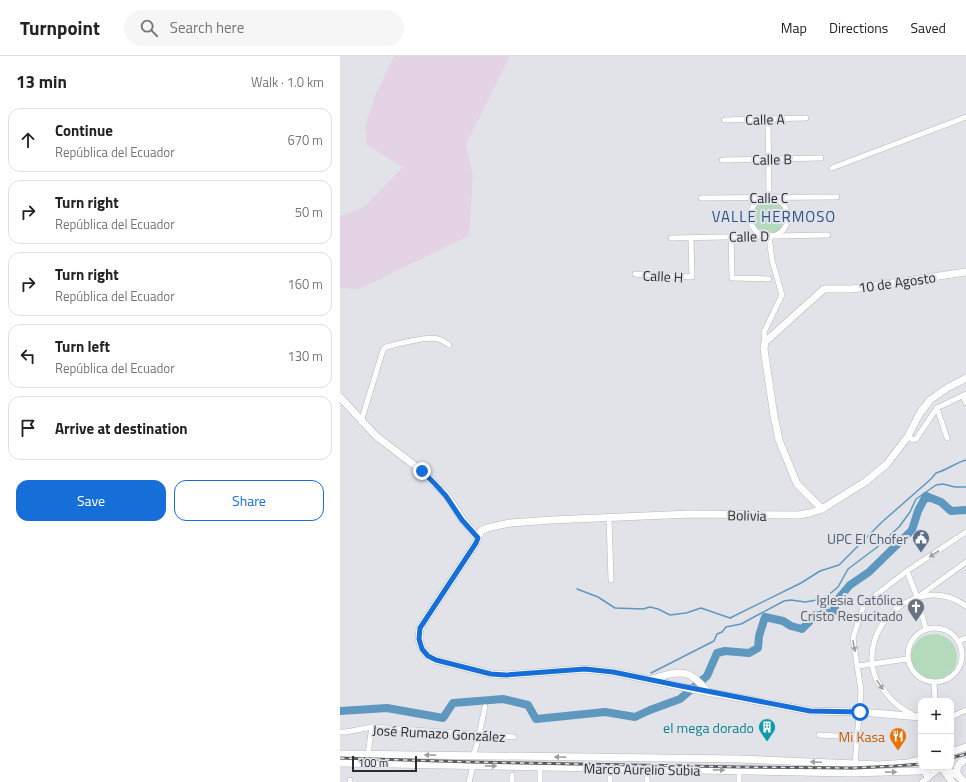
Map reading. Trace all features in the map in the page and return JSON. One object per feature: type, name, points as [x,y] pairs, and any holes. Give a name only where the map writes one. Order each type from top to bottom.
[{"type":"street","points":[[832,168],[966,117]]},
{"type":"street","name":"Calle A","points":[[724,120],[806,118]]},
{"type":"street","points":[[768,119],[769,198]]},
{"type":"street","name":"Calle B","points":[[722,160],[821,158]]},
{"type":"street","name":"Calle C","points":[[701,198],[837,197]]},
{"type":"street","points":[[769,198],[774,198],[783,204],[787,214],[787,219],[783,229],[769,236],[755,230],[752,225],[750,214],[754,204],[759,200],[769,198]]},
{"type":"street","points":[[731,236],[731,277],[769,279]]},
{"type":"street","name":"Calle D","points":[[671,238],[731,236],[828,236]]},
{"type":"street","points":[[769,236],[772,260],[782,295],[764,332],[764,349],[774,416],[779,440],[797,484],[822,509]]},
{"type":"street","name":"Calle H","points":[[635,274],[692,277],[691,238]]},
{"type":"street","name":"10 de Agosto","points":[[765,342],[821,291],[828,288],[852,289],[966,272]]},
{"type":"street","points":[[361,422],[383,350],[386,347],[437,338],[449,346]]},
{"type":"street","name":"Bolivia","points":[[478,538],[481,531],[487,528],[510,523],[691,514],[798,515],[810,513],[822,509],[865,482],[887,464],[908,436],[920,413],[930,400],[947,388],[966,378]]},
{"type":"street","points":[[908,436],[913,440],[917,438],[937,408],[965,395],[966,403]]},
{"type":"street","points":[[340,397],[361,422],[376,436],[422,471],[435,484],[446,496],[462,520],[478,538],[420,628],[419,639],[422,649],[428,656],[436,660],[491,674],[506,675],[585,669],[613,672],[681,686],[699,686]]},
{"type":"street","points":[[937,408],[947,438]]},
{"type":"street","points":[[609,518],[611,580]]},
{"type":"street","points":[[855,764],[861,691],[853,638],[864,604],[907,571],[966,532]]},
{"type":"street","points":[[913,715],[896,705],[876,680],[873,663],[873,647],[879,630],[886,618],[898,607],[917,597],[966,562]]},
{"type":"street","points":[[907,571],[917,597],[926,629]]},
{"type":"street","points":[[917,597],[936,595],[952,597],[966,606]]},
{"type":"street","points":[[962,644],[946,630],[936,627],[926,629],[918,633],[911,640],[907,659],[910,668],[916,676],[925,681],[934,683],[947,680],[957,671],[962,659],[962,644],[966,638]]},
{"type":"street","points":[[858,666],[907,659]]},
{"type":"street","points":[[650,680],[686,673],[692,676],[699,686],[708,692],[810,711],[918,716]]},
{"type":"street","points":[[934,683],[935,698]]},
{"type":"street","points":[[473,756],[485,707]]},
{"type":"street","points":[[954,716],[966,710]]},
{"type":"street","points":[[368,754],[372,727]]},
{"type":"street","name":"José Rumazo González","points":[[340,732],[372,727],[514,737]]},
{"type":"street","points":[[819,735],[857,737]]},
{"type":"street","points":[[954,751],[966,747]]},
{"type":"street","name":"Marco Aurelio Subia","points":[[340,754],[739,759],[855,764],[908,763],[918,761]]},
{"type":"street","points":[[954,763],[964,760]]},
{"type":"street","points":[[958,776],[957,768],[959,763],[964,760]]},
{"type":"street","name":"Marco Aurelio Subia","points":[[340,763],[852,773],[924,770]]},
{"type":"street","points":[[469,782],[473,766]]},
{"type":"street","points":[[540,767],[540,782]]},
{"type":"street","points":[[924,770],[925,780]]},
{"type":"street","points":[[925,780],[938,770]]},
{"type":"street","points":[[944,770],[952,782]]},
{"type":"street","points":[[947,770],[965,782]]},
{"type":"street","points":[[739,771],[740,782]]},
{"type":"street","points":[[512,775],[512,782]]},
{"type":"shaded area","points":[[394,56],[510,56],[466,145],[473,175],[469,236],[359,289],[340,288],[340,216],[364,207],[403,167],[367,145],[365,127],[374,98]]},
{"type":"green space","points":[[766,201],[772,201],[782,208],[785,217],[784,223],[778,230],[772,233],[766,233],[756,226],[753,220],[753,214],[760,204]]},
{"type":"green space","points":[[934,634],[947,638],[953,644],[957,657],[953,670],[947,676],[934,680],[921,676],[915,670],[911,657],[915,644],[921,638]]},
{"type":"waterway","points":[[577,589],[598,597],[615,608],[643,609],[650,607],[670,615],[686,613],[701,608],[730,618],[801,583],[820,571],[839,565],[882,522],[936,473],[966,460]]},
{"type":"waterway","points":[[651,673],[714,641],[717,634],[722,632],[726,627],[741,624],[784,601],[791,600],[805,602],[817,600],[827,596],[838,587],[848,569],[876,548],[899,527],[910,512],[916,499],[936,485],[943,484],[955,487],[966,487]]},
{"type":"waterway","points":[[340,711],[387,708],[443,718],[453,703],[503,699],[528,705],[536,719],[605,712],[635,717],[680,699],[707,676],[717,653],[725,651],[749,653],[758,648],[759,636],[765,617],[783,621],[791,626],[802,629],[815,616],[833,612],[838,599],[850,585],[869,572],[912,530],[918,511],[926,496],[941,502],[951,511],[966,510]]},
{"type":"railway","points":[[954,757],[966,754]]},
{"type":"railway","points":[[340,758],[739,767],[853,768],[918,764]]},
{"type":"place","name":"UPC El Chofer","points":[[921,553]]},
{"type":"place","name":"Iglesia Católica Cristo Resucitado","points":[[916,622]]},
{"type":"place","name":"el mega dorado","points":[[767,742]]},
{"type":"place","name":"Mi Kasa","points":[[898,751]]},
{"type":"district","name":"VALLE HERMOSO","points":[[774,216]]},
{"type":"route","points":[[422,471],[446,496],[462,520],[478,538],[420,628],[419,639],[422,649],[428,656],[436,660],[491,674],[506,675],[585,669],[613,672],[810,711],[860,712]]}]
